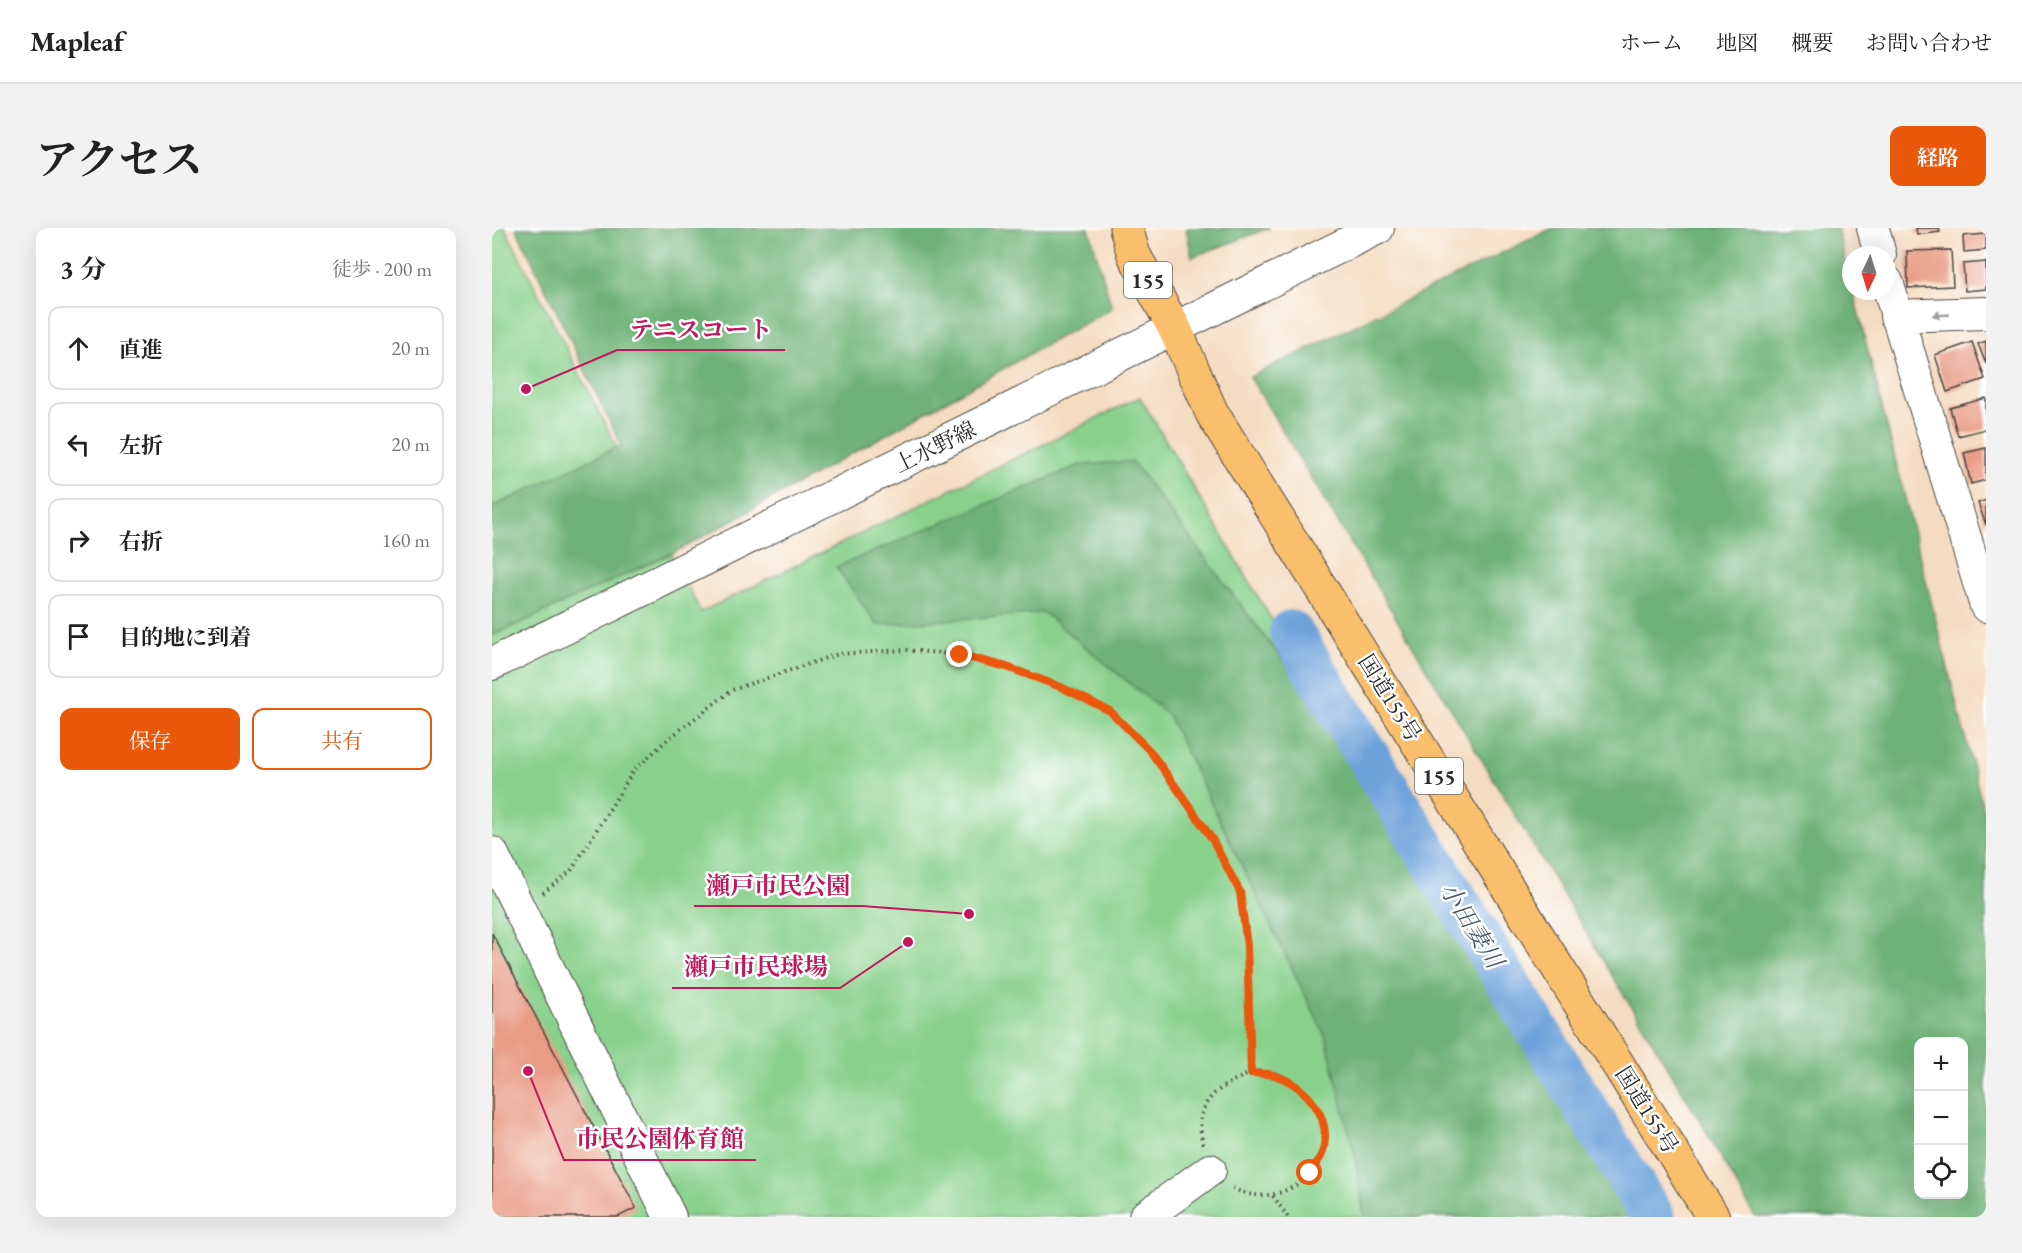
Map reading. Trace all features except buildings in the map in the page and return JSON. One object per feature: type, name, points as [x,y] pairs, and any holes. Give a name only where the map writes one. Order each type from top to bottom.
[{"type":"highway","name":"国道155号","points":[[1126,228],[1134,255],[1175,329],[1212,412],[1713,1217]]},
{"type":"street","name":"上水野線","points":[[492,664],[1378,228]]},
{"type":"street","points":[[1873,228],[1878,246]]},
{"type":"street","points":[[1892,300],[1986,606]]},
{"type":"street","points":[[1896,316],[1986,313]]},
{"type":"street","points":[[492,853],[670,1217]]},
{"type":"street","points":[[1145,1217],[1210,1170]]},
{"type":"path","points":[[518,905],[548,890],[571,871],[634,770],[668,739],[732,690],[838,654],[907,650],[960,655],[1007,667],[1061,687],[1110,711],[1150,751],[1181,794],[1212,839],[1240,892],[1247,946],[1251,1073]]},
{"type":"path","points":[[1251,1073],[1272,1074],[1291,1082],[1307,1094],[1321,1113],[1325,1135],[1322,1155],[1310,1173],[1295,1186],[1272,1195],[1257,1196],[1235,1190],[1213,1176],[1210,1170],[1201,1136],[1202,1117],[1208,1098],[1225,1084],[1251,1073]]},
{"type":"path","points":[[1272,1195],[1288,1217]]},
{"type":"green space","points":[[492,228],[505,228],[701,612],[1140,397],[1625,1217],[492,1217]]},
{"type":"green space","points":[[516,228],[1089,228],[1112,308],[683,548],[492,636],[492,507],[621,445]]},
{"type":"green space","points":[[1186,228],[1270,228],[1192,257]]},
{"type":"green space","points":[[1553,228],[1837,228],[1842,248],[1842,300],[1855,300],[1986,820],[1986,1217],[1755,1217],[1699,1119],[1250,377]]},
{"type":"green space","points":[[1132,461],[1479,920],[1674,1217],[1364,1217],[1355,1156],[1326,1038],[1168,715],[1044,613],[877,625],[836,567],[1080,465]]},
{"type":"waterway","name":"小田妻川","points":[[1291,632],[1653,1217]]},
{"type":"place","name":"テニスコート","points":[[526,389]]},
{"type":"place","name":"瀬戸市民公園","points":[[969,914]]},
{"type":"place","name":"瀬戸市民球場","points":[[908,942]]},
{"type":"place","name":"市民公園体育館","points":[[528,1071]]},
{"type":"route","points":[[960,655],[1007,667],[1061,687],[1110,711],[1150,751],[1212,839],[1240,892],[1247,946],[1251,1073],[1272,1074],[1291,1082],[1307,1094],[1321,1113],[1325,1135],[1322,1155],[1310,1173]]}]
